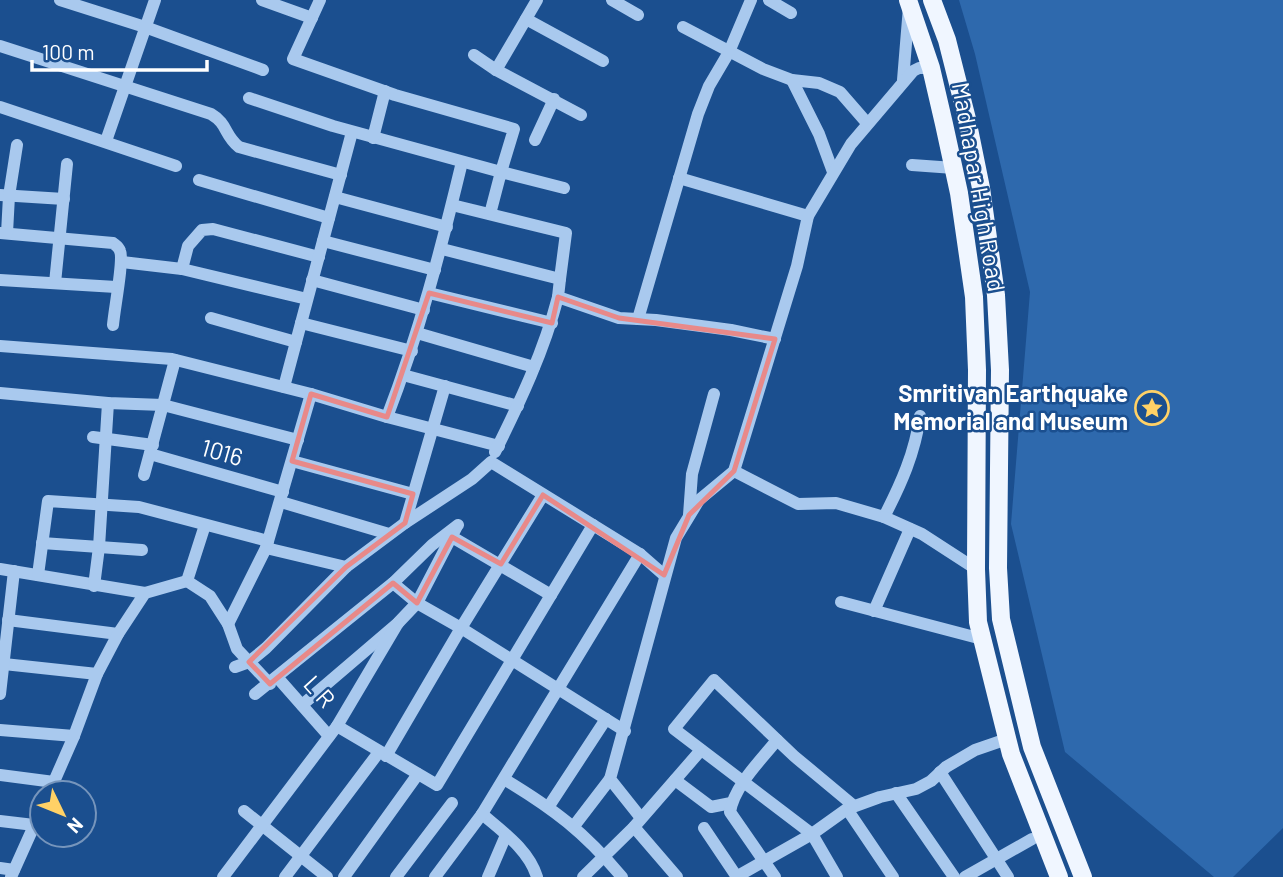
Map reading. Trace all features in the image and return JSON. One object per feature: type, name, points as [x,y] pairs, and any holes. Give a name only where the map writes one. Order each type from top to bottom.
[{"type":"main road","points":[[932,0],[947,40],[967,119],[981,188],[996,295],[1000,370],[998,568],[1001,618],[1032,747],[1083,877]]},
{"type":"main road","name":"Madhapar High Road","points":[[908,2],[931,68],[954,168],[974,297],[977,370],[978,622],[1015,767],[1059,877]]},
{"type":"street","points":[[60,0],[145,27],[263,70]]},
{"type":"street","points":[[106,141],[155,0]]},
{"type":"street","points":[[262,0],[312,18]]},
{"type":"street","points":[[320,0],[293,59],[384,91],[514,129],[490,214]]},
{"type":"street","points":[[496,70],[537,0]]},
{"type":"street","points":[[612,0],[638,15]]},
{"type":"street","points":[[638,319],[709,86],[729,52],[751,0]]},
{"type":"street","points":[[769,0],[791,13]]},
{"type":"street","points":[[903,80],[908,2]]},
{"type":"street","points":[[526,19],[603,61]]},
{"type":"street","points":[[683,27],[762,69],[792,80],[819,83],[840,93],[867,122]]},
{"type":"street","points":[[0,46],[211,114],[219,120],[229,139],[239,147],[341,175]]},
{"type":"street","points":[[474,55],[496,70],[554,99],[581,116]]},
{"type":"street","points":[[574,826],[610,779],[676,538],[699,500],[734,471],[797,266],[808,216],[833,172],[867,122],[903,80],[919,68],[931,68]]},
{"type":"street","points":[[792,80],[819,134],[833,172]]},
{"type":"street","points":[[373,138],[384,91]]},
{"type":"street","points":[[249,98],[373,138],[564,188]]},
{"type":"street","points":[[535,140],[554,99]]},
{"type":"street","points":[[0,107],[176,166]]},
{"type":"street","points":[[284,387],[352,132]]},
{"type":"street","points":[[17,145],[5,196],[4,233],[113,243],[120,249],[122,261],[116,287],[113,325]]},
{"type":"street","points":[[387,417],[412,351],[442,249],[462,162]]},
{"type":"street","points":[[55,283],[68,164]]},
{"type":"street","points":[[912,164],[954,168]]},
{"type":"street","points":[[679,178],[808,216]]},
{"type":"street","points":[[199,180],[329,218]]},
{"type":"street","points":[[5,196],[64,199]]},
{"type":"street","points":[[335,197],[447,228]]},
{"type":"street","points":[[235,667],[249,662],[292,624],[346,568],[389,534],[472,479],[491,462],[518,406],[552,323],[561,279],[566,233],[452,205]]},
{"type":"street","points":[[182,269],[188,246],[202,230],[213,229],[319,257]]},
{"type":"street","points":[[323,241],[435,270]]},
{"type":"street","points":[[442,249],[561,279]]},
{"type":"street","points":[[122,261],[182,269],[307,299]]},
{"type":"street","points":[[0,280],[116,287]]},
{"type":"street","points":[[312,280],[424,310]]},
{"type":"street","points":[[429,293],[552,323]]},
{"type":"street","points":[[558,297],[619,318],[731,330],[775,340]]},
{"type":"street","points":[[211,318],[296,342]]},
{"type":"street","points":[[301,323],[412,351]]},
{"type":"street","points":[[417,333],[534,367]]},
{"type":"street","points":[[0,346],[175,360],[499,446]]},
{"type":"street","points":[[144,475],[175,360]]},
{"type":"street","points":[[403,375],[518,406]]},
{"type":"street","points":[[405,523],[445,386]]},
{"type":"street","points":[[0,393],[163,405],[298,440]]},
{"type":"street","points":[[228,624],[267,544],[311,394]]},
{"type":"street","points":[[689,515],[692,474],[714,394]]},
{"type":"street","points":[[94,586],[102,505],[99,438],[108,403]]},
{"type":"street","points":[[884,517],[906,474],[920,416]]},
{"type":"street","name":"1016","points":[[99,438],[151,449],[389,534]]},
{"type":"street","points":[[292,461],[413,494]]},
{"type":"street","points":[[491,462],[640,554],[664,575]]},
{"type":"street","points":[[734,471],[798,504],[836,503],[884,517],[942,545],[976,569]]},
{"type":"street","points":[[285,877],[383,754],[543,495]]},
{"type":"street","points":[[38,575],[48,501],[139,507],[205,524],[346,568]]},
{"type":"street","points":[[0,569],[145,593],[187,580],[205,524]]},
{"type":"street","points":[[256,694],[393,583],[432,545],[458,525],[417,603],[398,623],[302,705]]},
{"type":"street","points":[[344,877],[418,775],[437,785],[593,525]]},
{"type":"street","points":[[874,611],[910,529]]},
{"type":"street","points":[[452,537],[551,595]]},
{"type":"street","points":[[42,543],[142,550]]},
{"type":"street","points":[[435,877],[482,814],[640,554]]},
{"type":"street","points":[[0,694],[4,664],[3,639],[8,620],[6,595],[14,571]]},
{"type":"street","name":"L R","points":[[187,580],[210,596],[228,624],[237,649],[249,662],[333,731],[383,754],[418,775]]},
{"type":"street","points":[[393,583],[417,603],[625,731]]},
{"type":"street","points":[[55,779],[97,674],[118,634],[145,593]]},
{"type":"street","points":[[841,602],[982,639]]},
{"type":"street","points":[[8,620],[118,634]]},
{"type":"street","points":[[223,877],[333,731],[398,623]]},
{"type":"street","points":[[4,664],[97,674]]},
{"type":"street","points":[[837,877],[812,834],[674,729],[714,680],[850,808],[893,877]]},
{"type":"street","points":[[549,806],[606,719]]},
{"type":"street","points":[[0,730],[74,736]]},
{"type":"street","points":[[704,828],[737,877],[812,834],[850,808],[916,789],[975,750],[1007,739]]},
{"type":"street","points":[[775,877],[730,812],[731,803],[744,782],[777,740]]},
{"type":"street","points":[[583,877],[637,823],[701,750]]},
{"type":"street","points":[[940,772],[1008,877]]},
{"type":"street","points":[[0,775],[28,782]]},
{"type":"street","points":[[504,779],[549,806],[574,826],[622,877]]},
{"type":"street","points":[[610,779],[637,823],[677,877]]},
{"type":"street","points":[[676,780],[711,807],[731,803]]},
{"type":"street","points":[[896,793],[954,877]]},
{"type":"street","points":[[396,877],[452,803]]},
{"type":"street","points":[[244,811],[327,877]]},
{"type":"street","points":[[482,814],[531,861],[537,877]]},
{"type":"street","points":[[0,821],[28,824]]},
{"type":"street","points":[[488,877],[506,835]]},
{"type":"street","points":[[0,868],[12,874],[28,838]]},
{"type":"street","points":[[965,877],[1032,839]]},
{"type":"highlighted area","points":[[429,293],[552,323],[558,297],[619,318],[775,339],[734,471],[689,515],[664,575],[543,495],[501,564],[452,537],[417,603],[393,583],[270,684],[249,662],[346,567],[405,523],[413,494],[292,461],[311,394],[387,417]]},
{"type":"shaded area","name":"Smritivan Earthquake Memorial and Museum","points":[[959,0],[1283,0],[1283,828],[1233,877],[1214,877],[1065,752],[1011,524],[1030,292],[975,54]]},
{"type":"place","name":"Smritivan Earthquake Memorial and Museum","points":[[1152,408]]}]
